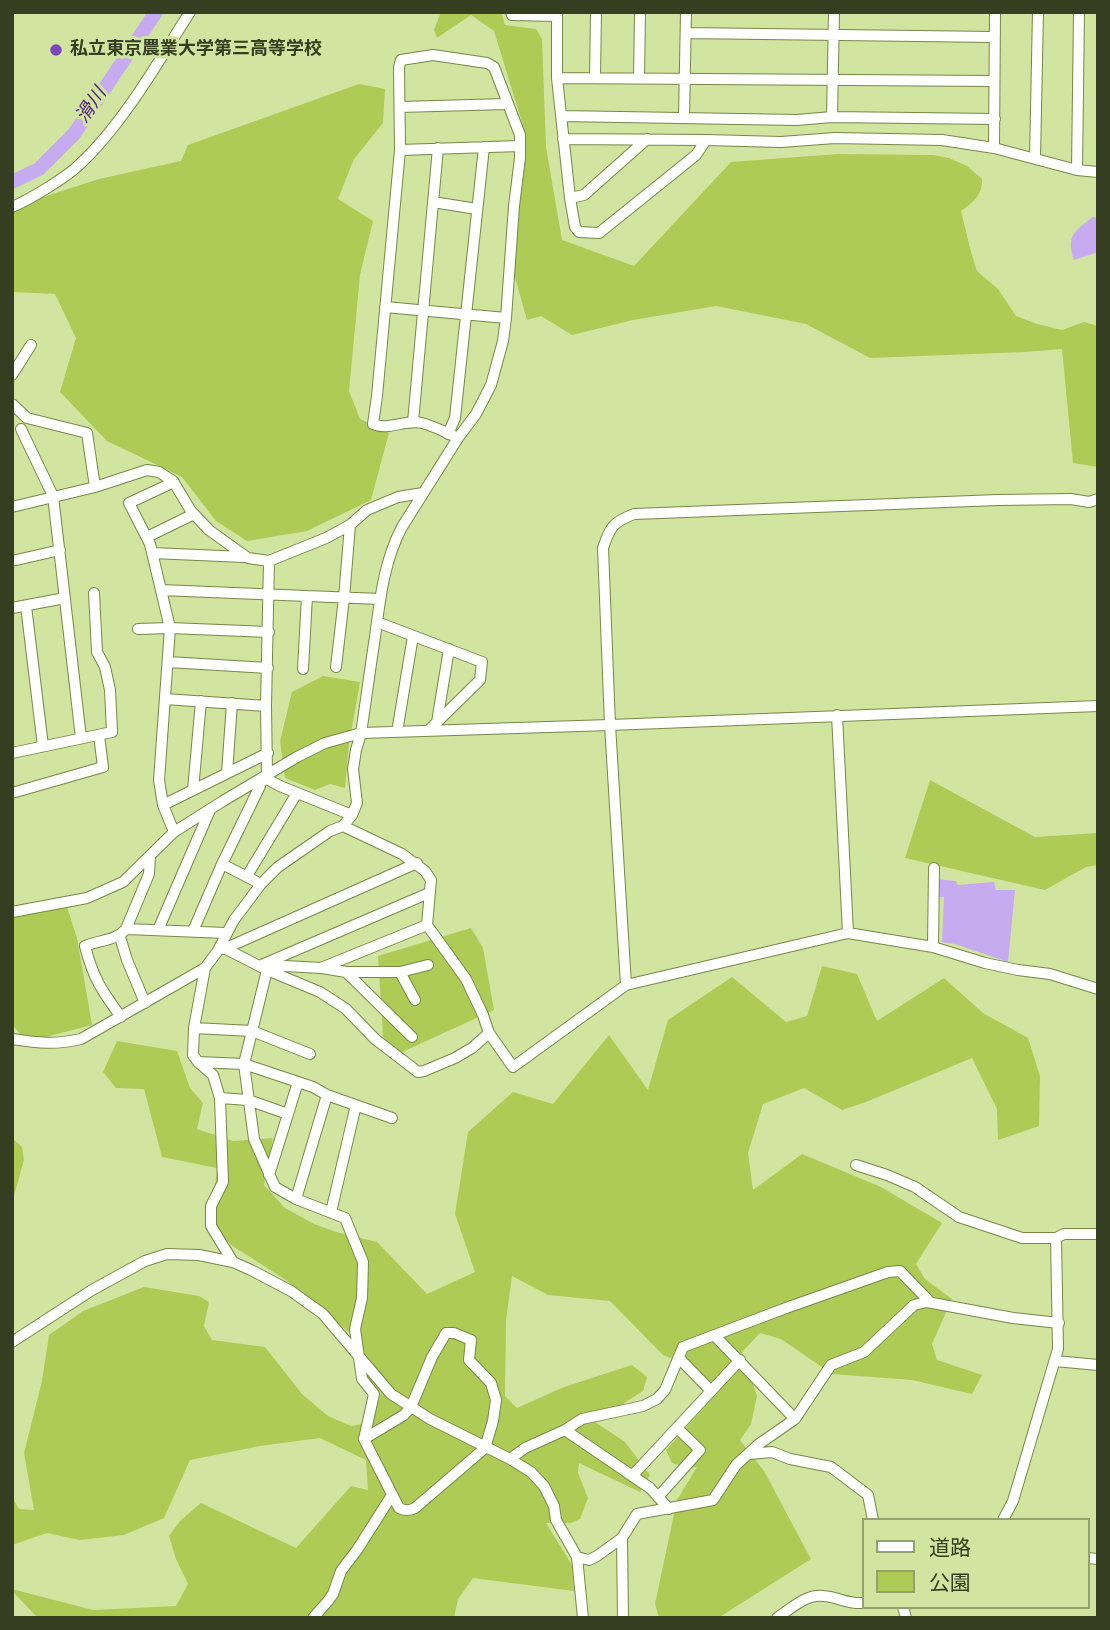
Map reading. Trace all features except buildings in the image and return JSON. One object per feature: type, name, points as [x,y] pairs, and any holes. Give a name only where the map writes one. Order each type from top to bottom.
[{"type":"street","points":[[12,207],[79,166],[144,84],[190,12]]},
{"type":"street","points":[[511,12],[512,15],[557,14],[556,78],[570,198],[575,227],[579,232],[599,233],[696,155],[706,140]]},
{"type":"street","points":[[595,78],[596,12]]},
{"type":"street","points":[[639,78],[640,12]]},
{"type":"street","points":[[684,117],[686,12]]},
{"type":"street","points":[[832,117],[834,12]]},
{"type":"street","points":[[994,148],[995,12]]},
{"type":"street","points":[[1035,158],[1038,12]]},
{"type":"street","points":[[1077,170],[1079,12]]},
{"type":"street","points":[[685,33],[995,37]]},
{"type":"street","points":[[221,950],[226,933],[261,884],[301,850],[330,831],[343,826],[352,815],[357,803],[353,769],[361,733],[380,599],[394,542],[453,436],[476,414],[497,367],[506,318],[520,135],[494,67],[487,63],[433,55],[401,61],[398,68],[400,150],[373,424],[381,428],[412,422],[422,423],[453,436]]},
{"type":"street","points":[[556,78],[994,81]]},
{"type":"street","points":[[400,107],[507,104]]},
{"type":"street","points":[[561,116],[797,120],[832,117],[995,119]]},
{"type":"street","points":[[563,139],[781,142],[835,138],[942,140],[994,148],[1077,170],[1098,172]]},
{"type":"street","points":[[570,198],[583,195],[647,139]]},
{"type":"street","points":[[400,150],[520,146]]},
{"type":"street","points":[[453,436],[484,147]]},
{"type":"street","points":[[412,422],[438,148]]},
{"type":"street","points":[[433,202],[477,208]]},
{"type":"street","points":[[385,307],[506,318]]},
{"type":"street","points":[[12,375],[31,345]]},
{"type":"street","points":[[12,404],[27,418],[87,433],[94,487]]},
{"type":"street","points":[[27,418],[17,430],[53,496],[81,738]]},
{"type":"street","points":[[12,507],[94,487],[147,470],[159,472],[174,482],[194,513],[209,530],[248,558]]},
{"type":"street","points":[[174,482],[130,503],[147,537],[170,628],[159,780],[163,805],[174,832]]},
{"type":"street","points":[[152,553],[269,561],[326,538],[350,525],[367,510],[398,497],[423,493]]},
{"type":"street","points":[[625,985],[603,548],[608,531],[614,524],[634,514],[998,500],[1093,500],[1098,510]]},
{"type":"street","points":[[147,537],[194,513]]},
{"type":"street","points":[[336,667],[350,525]]},
{"type":"street","points":[[12,561],[60,550]]},
{"type":"street","points":[[193,931],[265,776],[268,753],[269,561]]},
{"type":"street","points":[[161,590],[380,599]]},
{"type":"street","points":[[12,753],[112,732],[110,690],[105,667],[97,652],[94,593]]},
{"type":"street","points":[[303,668],[307,596]]},
{"type":"street","points":[[12,608],[65,598]]},
{"type":"street","points":[[26,606],[43,746]]},
{"type":"street","points":[[377,622],[482,662],[481,680],[428,731]]},
{"type":"street","points":[[138,629],[269,632]]},
{"type":"street","points":[[397,732],[413,636]]},
{"type":"street","points":[[437,722],[449,649]]},
{"type":"street","points":[[168,663],[268,668]]},
{"type":"street","points":[[165,699],[267,706]]},
{"type":"street","points":[[193,790],[201,701]]},
{"type":"street","points":[[227,773],[232,703]]},
{"type":"street","points":[[12,912],[87,898],[123,882],[174,832],[297,757],[325,743],[361,733],[1098,706]]},
{"type":"street","points":[[837,715],[848,933]]},
{"type":"street","points":[[12,793],[103,767],[99,735]]},
{"type":"street","points":[[163,805],[268,753]]},
{"type":"street","points":[[265,776],[297,793],[352,815]]},
{"type":"street","points":[[247,876],[297,793]]},
{"type":"street","points":[[158,930],[210,810]]},
{"type":"street","points":[[343,826],[417,863],[431,880],[427,925],[466,979],[489,1033],[513,1067],[625,985],[848,933],[933,947],[985,963],[1050,974],[1098,989]]},
{"type":"street","points":[[145,1003],[127,960],[123,933],[149,874],[150,856]]},
{"type":"street","points":[[12,1039],[46,1044],[81,1039],[205,968],[221,950],[417,863]]},
{"type":"street","points":[[222,864],[261,884]]},
{"type":"street","points":[[933,947],[934,868]]},
{"type":"street","points":[[263,968],[429,892]]},
{"type":"street","points":[[321,968],[427,925]]},
{"type":"street","points":[[121,1017],[102,992],[93,974],[85,946],[123,933],[158,930],[226,933]]},
{"type":"street","points":[[221,950],[320,992],[346,1009],[374,1039],[418,1072],[456,1058],[489,1033]]},
{"type":"street","points":[[263,968],[285,966],[346,972],[400,972],[428,964]]},
{"type":"street","points":[[205,968],[194,1028],[193,1055],[213,1075],[220,1098],[223,1182],[211,1206],[211,1226],[233,1262]]},
{"type":"street","points":[[263,968],[244,1064],[254,1139],[275,1187],[296,1199],[345,1217],[363,1262],[362,1298],[355,1329],[362,1379],[374,1394],[364,1439],[399,1508],[411,1511],[485,1448],[496,1400],[491,1383],[469,1360],[471,1340],[446,1333],[432,1357],[411,1407],[404,1415],[364,1439]]},
{"type":"street","points":[[346,972],[412,1037]]},
{"type":"street","points":[[400,972],[415,1000]]},
{"type":"street","points":[[194,1028],[252,1031],[310,1054]]},
{"type":"street","points":[[198,1062],[244,1064],[392,1118]]},
{"type":"street","points":[[269,1175],[298,1082]]},
{"type":"street","points":[[296,1199],[327,1096]]},
{"type":"street","points":[[220,1098],[248,1100],[288,1114]]},
{"type":"street","points":[[331,1212],[356,1105]]},
{"type":"street","points":[[856,1165],[915,1188],[959,1217],[1022,1238],[1098,1234]]},
{"type":"street","points":[[1004,1518],[1013,1501],[1058,1349],[1056,1238]]},
{"type":"street","points":[[12,1342],[92,1290],[145,1261],[167,1254],[199,1255],[233,1262],[251,1270],[290,1291],[323,1314],[391,1394],[430,1419],[531,1472],[544,1486],[554,1506],[556,1520],[577,1557],[583,1618]]},
{"type":"street","points":[[510,1459],[525,1448],[582,1419],[643,1406],[657,1399],[664,1390],[683,1348],[786,1307],[888,1272],[900,1272],[930,1302]]},
{"type":"street","points":[[577,1557],[589,1560],[622,1538],[637,1514],[713,1500],[736,1465],[759,1444],[795,1419],[831,1365],[864,1352],[914,1305],[930,1302],[1013,1318],[1059,1323]]},
{"type":"street","points":[[715,1336],[795,1419]]},
{"type":"street","points":[[679,1358],[711,1391]]},
{"type":"street","points":[[632,1476],[740,1360]]},
{"type":"street","points":[[1055,1361],[1098,1365]]},
{"type":"street","points":[[657,1497],[700,1450],[677,1428]]},
{"type":"street","points":[[565,1430],[650,1488],[669,1509]]},
{"type":"street","points":[[748,1454],[772,1452],[790,1459],[831,1466],[868,1494],[873,1518]]},
{"type":"street","points":[[313,1618],[333,1594],[341,1572],[392,1495]]},
{"type":"street","points":[[622,1538],[623,1618]]},
{"type":"street","points":[[777,1618],[806,1599],[820,1595],[850,1604],[862,1603]]},
{"type":"green space","points":[[441,12],[501,12],[505,25],[536,29],[542,39],[546,147],[562,240],[634,266],[731,162],[838,154],[933,155],[967,166],[982,179],[976,198],[961,211],[977,271],[998,289],[1016,316],[1062,330],[1084,322],[1098,326],[1098,467],[1073,463],[1062,349],[870,358],[806,324],[716,306],[633,320],[572,335],[541,316],[527,320],[513,270],[524,129],[494,31],[471,15],[437,38],[434,30]]},
{"type":"green space","points":[[359,84],[385,89],[383,123],[354,159],[338,199],[373,221],[360,275],[349,391],[360,419],[389,433],[371,500],[307,531],[247,541],[216,521],[182,477],[107,441],[60,392],[76,338],[55,294],[12,292],[12,207],[99,179],[181,161],[188,145]]},
{"type":"green space","points":[[323,676],[360,682],[349,744],[345,788],[330,784],[315,790],[285,778],[280,741],[292,692]]},
{"type":"green space","points":[[930,780],[1035,837],[1098,833],[1098,865],[1086,867],[1045,890],[905,858]]},
{"type":"green space","points":[[67,907],[77,938],[92,1025],[26,1042],[12,1024],[12,916]]},
{"type":"green space","points":[[471,928],[483,948],[494,1010],[400,1053],[383,1037],[378,956]]},
{"type":"green space","points":[[822,966],[857,974],[877,1021],[944,978],[983,1013],[1028,1038],[1040,1076],[1039,1126],[998,1140],[997,1109],[972,1058],[842,1110],[804,1088],[763,1104],[748,1153],[753,1190],[802,1154],[881,1187],[942,1223],[916,1264],[925,1279],[952,1299],[932,1344],[937,1360],[982,1375],[972,1394],[912,1380],[832,1374],[781,1339],[760,1333],[742,1352],[757,1396],[751,1424],[740,1440],[764,1471],[811,1559],[718,1618],[659,1618],[655,1604],[677,1500],[697,1467],[688,1468],[672,1463],[666,1450],[719,1391],[694,1367],[663,1355],[610,1301],[548,1295],[512,1276],[506,1321],[505,1396],[517,1408],[564,1387],[632,1365],[647,1377],[643,1391],[595,1422],[625,1442],[650,1475],[640,1492],[579,1463],[578,1473],[588,1498],[580,1519],[571,1523],[546,1523],[572,1565],[574,1591],[473,1578],[458,1599],[454,1618],[38,1618],[12,1591],[93,1610],[176,1606],[188,1584],[169,1536],[180,1521],[201,1503],[296,1548],[351,1486],[368,1490],[366,1460],[320,1438],[260,1446],[190,1460],[164,1518],[124,1535],[80,1540],[47,1533],[12,1545],[12,1497],[19,1509],[34,1510],[24,1453],[42,1381],[49,1335],[83,1311],[144,1287],[199,1296],[209,1302],[204,1326],[212,1340],[265,1347],[302,1394],[328,1416],[351,1426],[372,1422],[381,1393],[361,1370],[362,1343],[286,1280],[231,1245],[211,1221],[217,1168],[162,1157],[144,1089],[116,1088],[103,1072],[117,1041],[177,1051],[190,1088],[203,1103],[197,1129],[233,1141],[273,1138],[264,1185],[285,1208],[314,1224],[377,1242],[427,1294],[475,1272],[455,1214],[468,1132],[513,1092],[553,1104],[609,1035],[648,1090],[668,1020],[732,977],[786,1022],[807,1016]]},
{"type":"green space","points":[[12,1138],[22,1147],[24,1160],[12,1203]]},
{"type":"shaded area","points":[[1093,217],[1098,218],[1098,252],[1074,260],[1071,245],[1073,235]]},
{"type":"shaded area","points":[[936,879],[956,881],[958,885],[994,882],[996,890],[1015,890],[1008,962],[942,942],[944,897],[936,897]]},
{"type":"waterway","name":"滑川","points":[[12,182],[39,169],[74,134],[156,12]]},
{"type":"place","name":"私立東京農業大学第三高等学校","points":[[56,50]]}]
